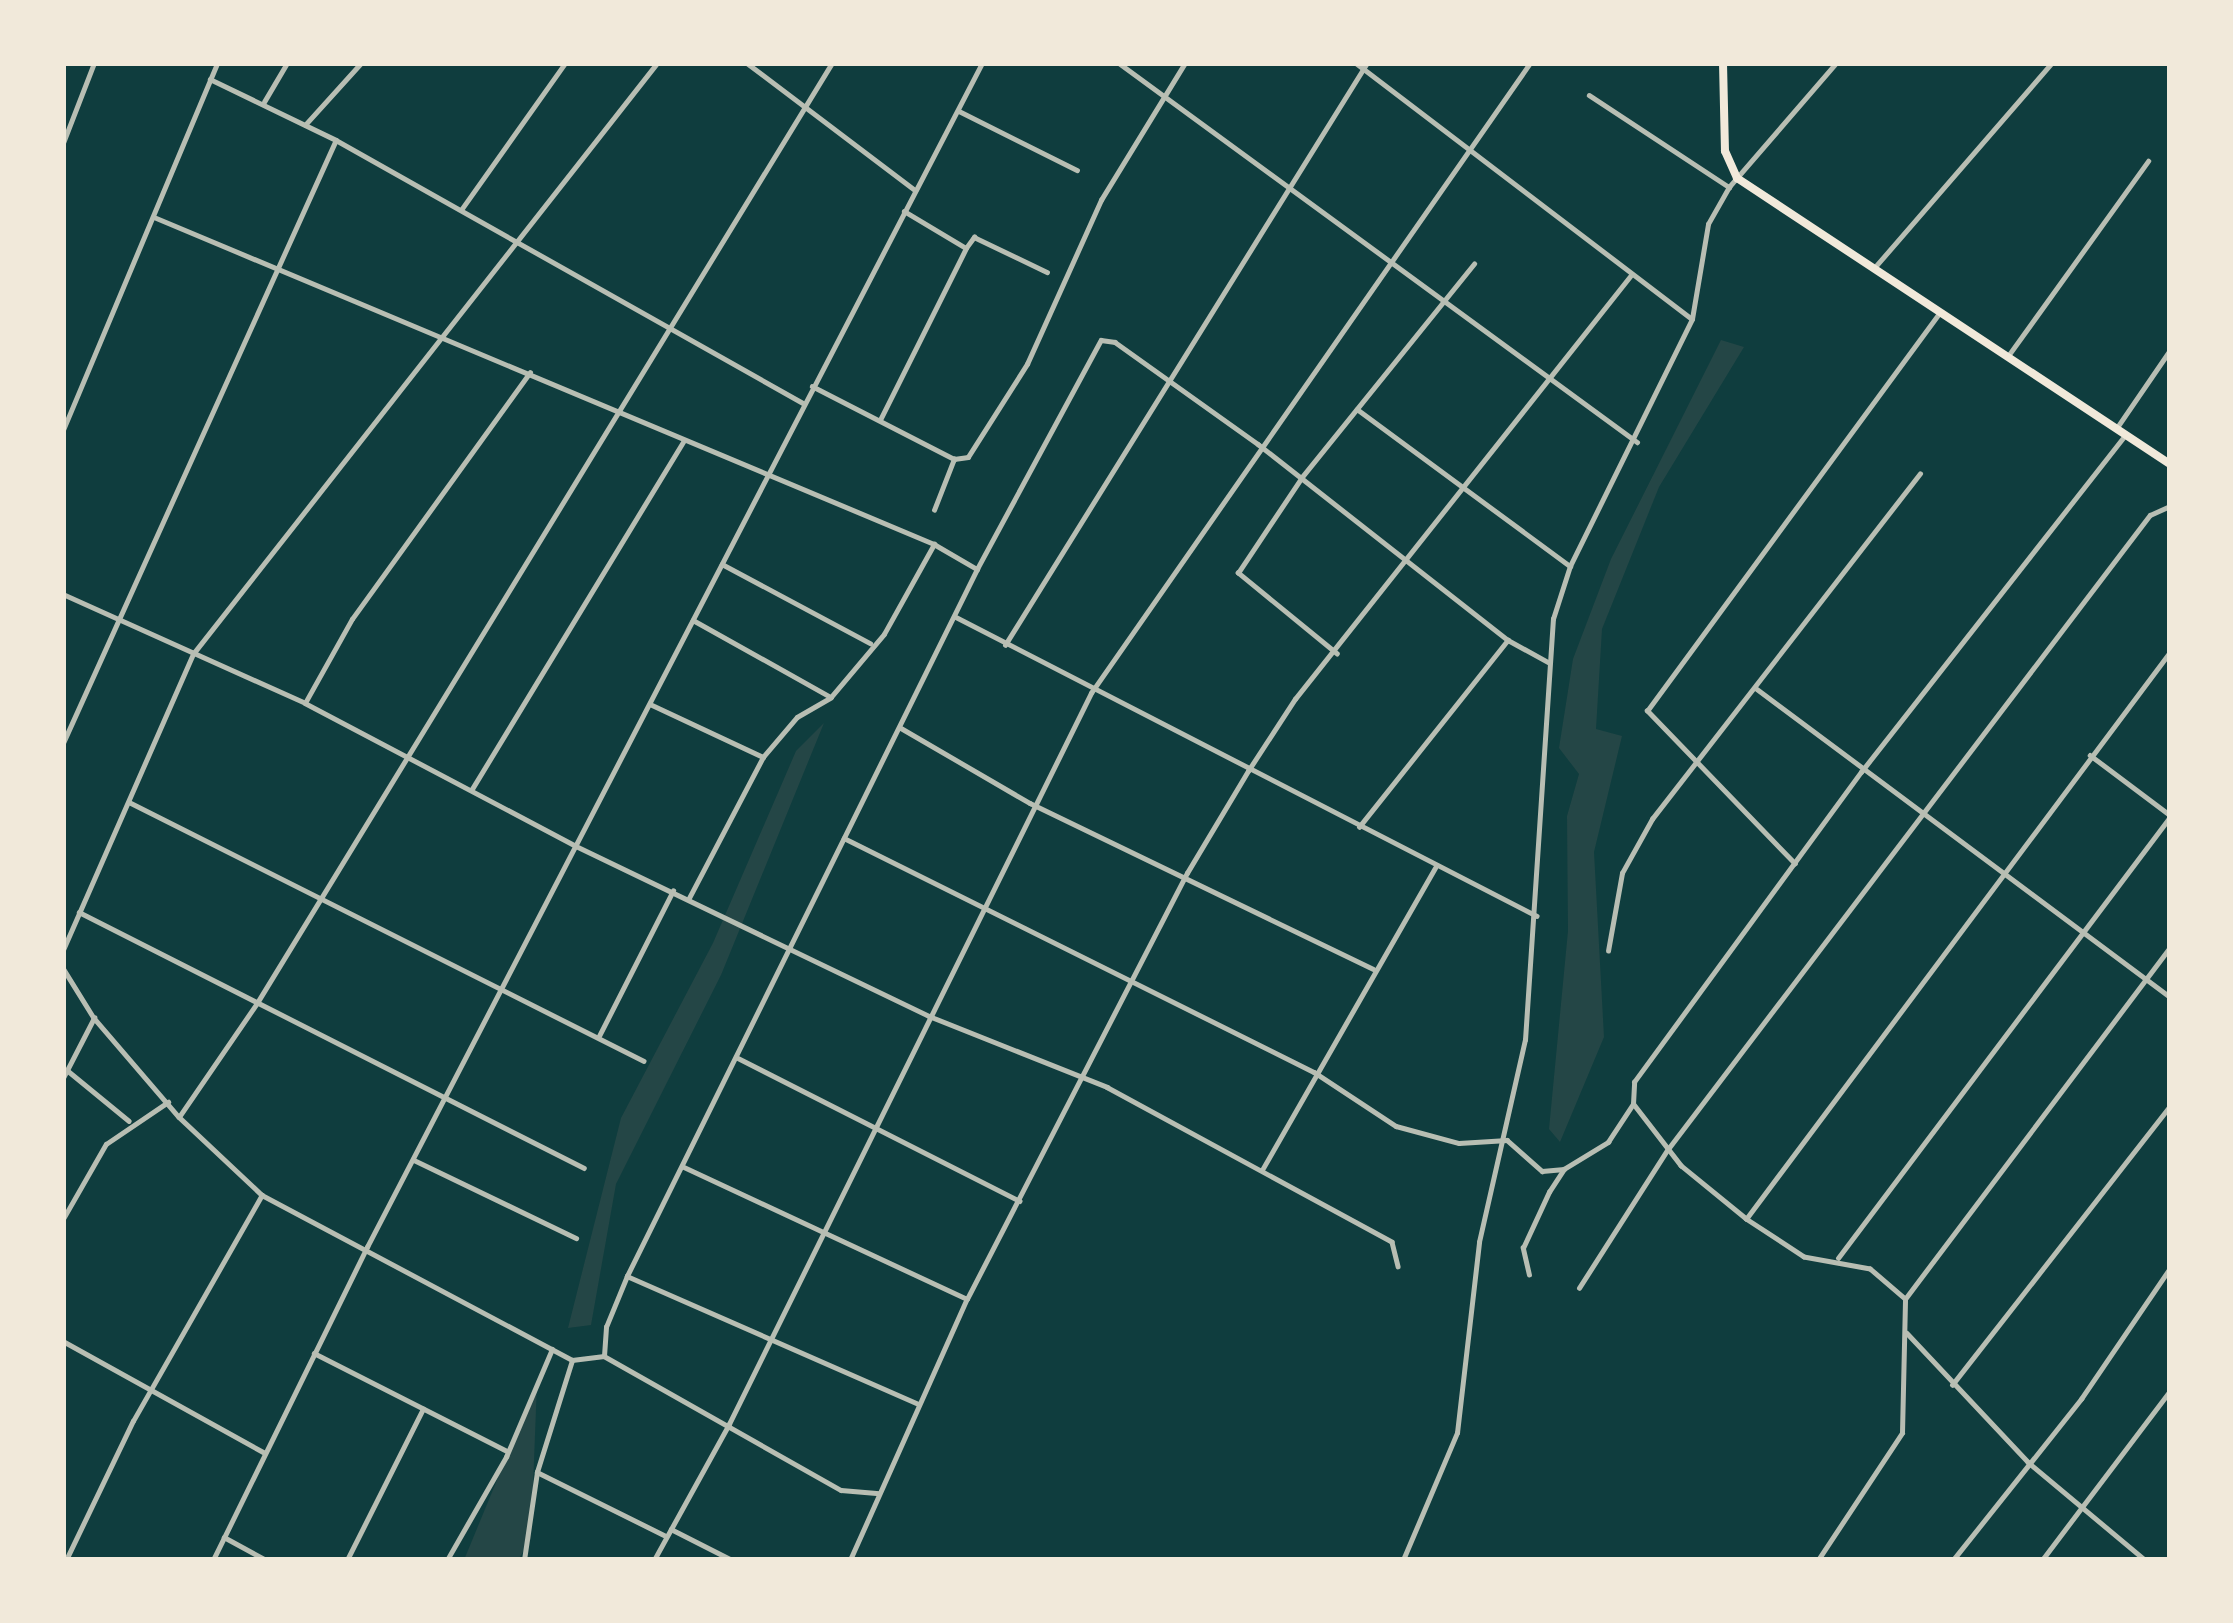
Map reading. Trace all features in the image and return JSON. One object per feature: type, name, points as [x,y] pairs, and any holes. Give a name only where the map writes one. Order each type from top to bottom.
[{"type":"main road","points":[[1723,63],[1725,151],[1737,178],[2170,464]]},
{"type":"street","points":[[63,143],[94,63]]},
{"type":"street","points":[[63,430],[217,63]]},
{"type":"street","points":[[264,102],[286,63]]},
{"type":"street","points":[[304,125],[361,63]]},
{"type":"street","points":[[460,211],[565,63]]},
{"type":"street","points":[[63,950],[193,654],[657,63]]},
{"type":"street","points":[[747,63],[915,190]]},
{"type":"street","points":[[179,1117],[257,1004],[614,411],[832,63]]},
{"type":"street","points":[[213,1560],[367,1247],[982,63]]},
{"type":"street","points":[[1119,63],[1288,184],[1442,305],[1637,442]]},
{"type":"street","points":[[812,386],[954,459],[968,457],[1027,364],[1101,200],[1185,63]]},
{"type":"street","points":[[1356,63],[1692,319]]},
{"type":"street","points":[[653,1560],[729,1424],[1030,803],[1091,693],[1258,444],[1530,63]]},
{"type":"street","points":[[1403,1560],[1457,1433],[1479,1242],[1525,1040],[1537,916],[1548,662],[1570,566],[1637,442],[1692,319],[1708,224],[1729,187],[1836,63]]},
{"type":"street","points":[[1873,270],[2052,63]]},
{"type":"street","points":[[1005,646],[1166,378],[1365,66]]},
{"type":"street","points":[[210,79],[336,140],[803,403]]},
{"type":"street","points":[[1589,95],[1729,187]]},
{"type":"street","points":[[958,110],[1077,170]]},
{"type":"street","points":[[63,743],[336,140]]},
{"type":"street","points":[[2006,358],[2148,161]]},
{"type":"street","points":[[904,212],[966,248]]},
{"type":"street","points":[[154,217],[934,544],[976,569]]},
{"type":"street","points":[[880,420],[974,237],[1047,272]]},
{"type":"street","points":[[1336,654],[1238,573],[1302,477],[1474,264]]},
{"type":"street","points":[[850,1560],[967,1299],[1187,873],[1248,771],[1295,699],[1336,654],[1633,274]]},
{"type":"street","points":[[1795,864],[1692,763],[1647,711],[1939,314]]},
{"type":"street","points":[[604,1356],[627,1276],[976,569],[1101,340],[1166,378],[1258,444],[1508,640],[1548,662]]},
{"type":"street","points":[[844,838],[981,912],[1313,1072],[1414,1132],[1459,1143],[1501,1139],[1542,1171],[1564,1169],[1608,1142],[1633,1104],[1634,1082],[1861,772],[2120,432],[2170,350]]},
{"type":"street","points":[[304,703],[352,619],[530,372]]},
{"type":"street","points":[[1357,409],[1570,566]]},
{"type":"street","points":[[472,790],[684,441]]},
{"type":"street","points":[[935,506],[954,459]]},
{"type":"street","points":[[1608,951],[1631,852],[1692,763],[1920,474]]},
{"type":"street","points":[[1579,1288],[1668,1149],[2150,515],[2170,506]]},
{"type":"street","points":[[689,898],[763,757],[796,717],[831,698],[873,645],[934,544]]},
{"type":"street","points":[[722,564],[873,645]]},
{"type":"street","points":[[63,594],[304,703],[576,846],[790,945],[929,1016],[1083,1080],[1262,1170],[1392,1242],[1398,1266]]},
{"type":"street","points":[[955,616],[1091,693],[1537,916]]},
{"type":"street","points":[[693,620],[831,698]]},
{"type":"street","points":[[1359,827],[1508,640]]},
{"type":"street","points":[[1746,1219],[2170,652]]},
{"type":"street","points":[[1755,687],[2001,877],[2086,932],[2170,998]]},
{"type":"street","points":[[650,704],[763,757]]},
{"type":"street","points":[[901,728],[1030,803],[1187,873],[1372,969]]},
{"type":"street","points":[[1837,1260],[2170,816],[2090,755]]},
{"type":"street","points":[[128,802],[505,986],[644,1060]]},
{"type":"street","points":[[1262,1170],[1313,1072],[1436,866]]},
{"type":"street","points":[[599,1036],[674,891]]},
{"type":"street","points":[[80,912],[584,1168]]},
{"type":"street","points":[[1819,1560],[1896,1450],[1909,1394],[1905,1299],[2170,947]]},
{"type":"street","points":[[63,968],[94,1018],[179,1117],[262,1195],[572,1360],[604,1356],[841,1490],[879,1493]]},
{"type":"street","points":[[63,1078],[94,1018]]},
{"type":"street","points":[[736,1057],[1020,1201]]},
{"type":"street","points":[[67,1070],[129,1121]]},
{"type":"street","points":[[63,1219],[106,1144],[129,1121],[168,1102]]},
{"type":"street","points":[[1633,1104],[1668,1149],[1746,1219],[1804,1257],[1870,1269],[1905,1299]]},
{"type":"street","points":[[1952,1385],[2170,1106]]},
{"type":"street","points":[[414,1160],[577,1238]]},
{"type":"street","points":[[683,1167],[818,1235],[967,1299]]},
{"type":"street","points":[[1528,1275],[1523,1248],[1564,1169]]},
{"type":"street","points":[[66,1560],[262,1195]]},
{"type":"street","points":[[1953,1560],[2170,1268]]},
{"type":"street","points":[[627,1276],[918,1404]]},
{"type":"street","points":[[1906,1333],[2029,1462],[2086,1504],[2145,1560]]},
{"type":"street","points":[[63,1342],[153,1397],[264,1453]]},
{"type":"street","points":[[447,1560],[508,1452],[552,1349]]},
{"type":"street","points":[[314,1353],[508,1452]]},
{"type":"street","points":[[524,1560],[537,1472],[572,1360]]},
{"type":"street","points":[[2042,1560],[2170,1390]]},
{"type":"street","points":[[346,1560],[423,1409]]},
{"type":"street","points":[[537,1472],[667,1537]]},
{"type":"street","points":[[671,1529],[732,1560]]},
{"type":"street","points":[[224,1538],[266,1560]]},
{"type":"shaded area","points":[[1721,340],[1744,347],[1659,487],[1602,629],[1596,729],[1622,736],[1594,852],[1604,1037],[1560,1142],[1549,1129],[1568,931],[1567,816],[1579,774],[1559,748],[1573,659],[1611,559]]},
{"type":"shaded area","points":[[824,723],[721,975],[616,1184],[591,1325],[568,1328],[621,1118],[713,943],[796,751]]},
{"type":"shaded area","points":[[537,1383],[531,1539],[518,1560],[464,1560]]}]
